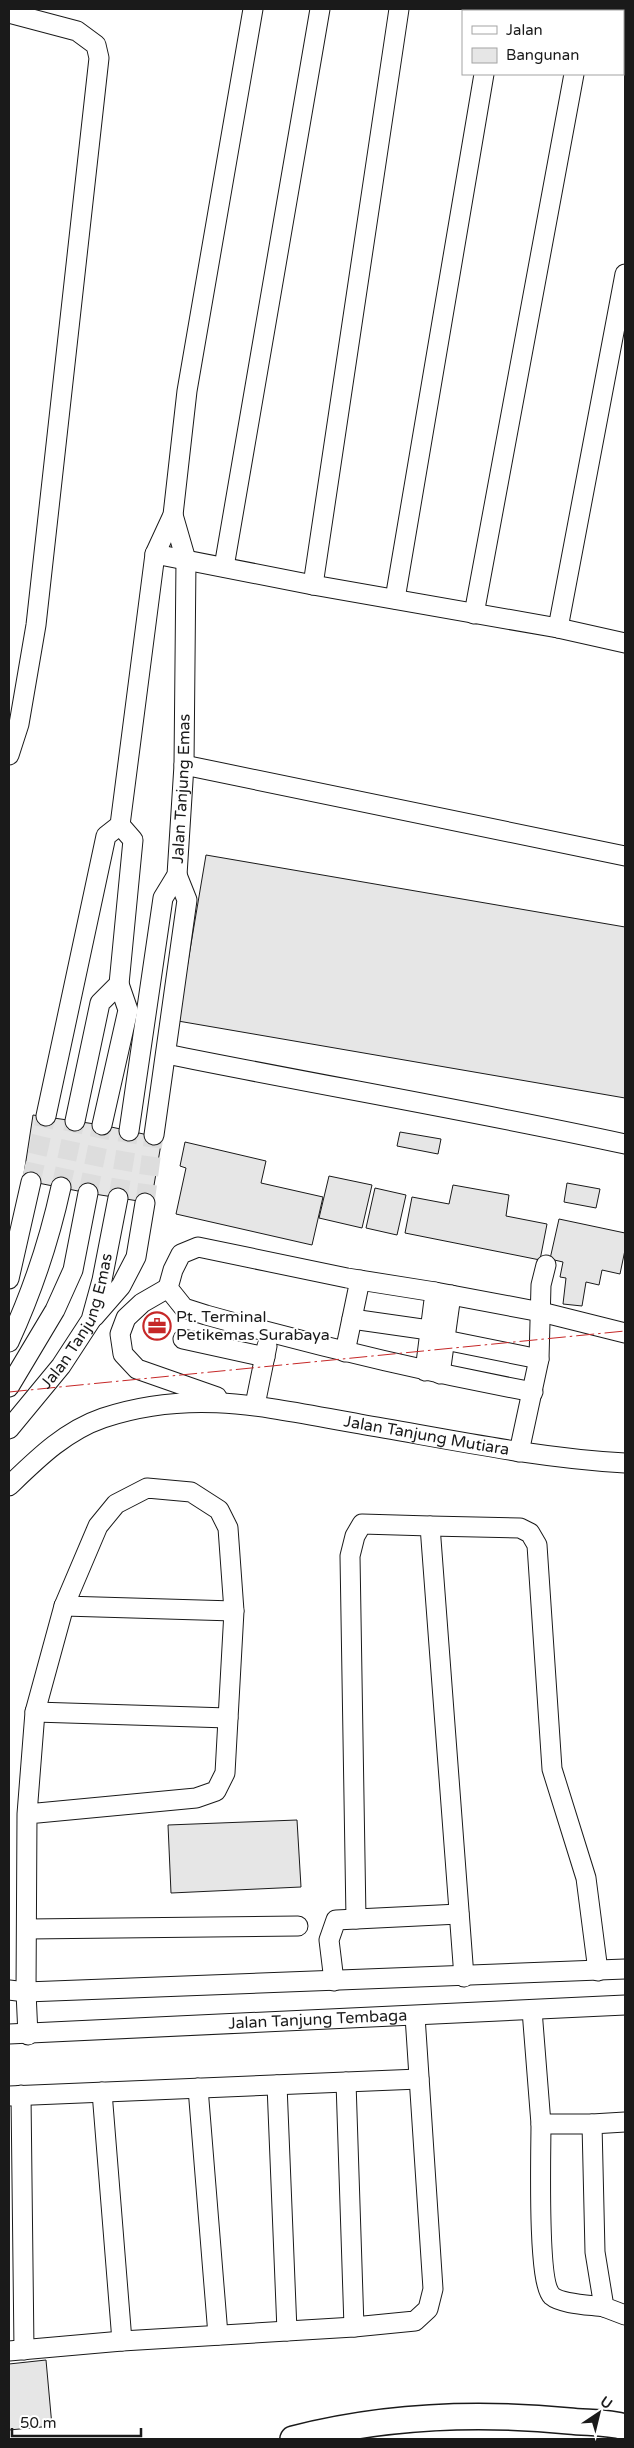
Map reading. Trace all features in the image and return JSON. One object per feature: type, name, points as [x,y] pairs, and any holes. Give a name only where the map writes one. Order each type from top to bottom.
[{"type":"main road","points":[[293,2439],[324,2432],[431,2417],[514,2415],[625,2427]]},
{"type":"lane","points":[[46,1116],[106,836],[120,825],[155,554],[173,515],[187,391],[253,9]]},
{"type":"lane","points":[[224,567],[320,9]]},
{"type":"lane","points":[[313,585],[399,9]]},
{"type":"lane","points":[[9,13],[77,30],[96,45],[99,58],[36,625],[19,724],[9,755]]},
{"type":"lane","points":[[395,599],[484,75]]},
{"type":"lane","points":[[474,614],[574,75]]},
{"type":"lane","points":[[558,628],[625,274]]},
{"type":"lane","name":"Jalan Tanjung Emas","points":[[129,1131],[163,898],[177,876],[184,765],[186,560],[173,515]]},
{"type":"lane","points":[[155,554],[313,585],[558,628],[625,643]]},
{"type":"lane","points":[[184,765],[625,856]]},
{"type":"lane","points":[[102,1125],[128,1010],[119,984],[133,840],[120,825]]},
{"type":"lane","points":[[154,1135],[187,900],[177,876]]},
{"type":"lane","points":[[75,1122],[100,1003],[119,984]]},
{"type":"lane","points":[[166,1054],[324,1086],[510,1119],[625,1144]]},
{"type":"lane","points":[[9,1279],[30,1182]]},
{"type":"lane","points":[[9,1342],[28,1301],[48,1243],[61,1187]]},
{"type":"lane","name":"Jalan Tanjung Emas","points":[[9,1387],[55,1310],[73,1270],[88,1193]]},
{"type":"lane","name":"Jalan Tanjung Emas","points":[[9,1429],[61,1366],[91,1320],[102,1280],[118,1198]]},
{"type":"lane","points":[[91,1320],[121,1286],[136,1257],[145,1203]]},
{"type":"lane","points":[[533,1392],[345,1352],[184,1308],[168,1288],[173,1270],[181,1254],[198,1247],[360,1280],[541,1312],[625,1333]]},
{"type":"lane","points":[[520,1452],[539,1359],[541,1285],[546,1265]]},
{"type":"lane","points":[[345,1352],[360,1280]]},
{"type":"lane","name":"Jalan Tanjung Mutiara","points":[[168,1288],[142,1303],[126,1318],[120,1334],[123,1354],[138,1369],[230,1402]]},
{"type":"lane","points":[[432,1372],[443,1294]]},
{"type":"lane","points":[[352,1319],[437,1335],[539,1359]]},
{"type":"lane","points":[[255,1405],[270,1333]]},
{"type":"lane","points":[[183,1339],[264,1357]]},
{"type":"lane","name":"Jalan Tanjung Mutiara","points":[[9,1486],[57,1442],[102,1418],[164,1403],[230,1402],[255,1405],[520,1452],[588,1461],[625,1463]]},
{"type":"lane","points":[[27,1814],[196,1798],[216,1791],[225,1773],[234,1611],[228,1528],[219,1510],[191,1492],[147,1488],[116,1504],[98,1526],[64,1606],[35,1712],[27,1814],[27,1930],[17,1991],[28,2035]]},
{"type":"lane","points":[[356,1919],[350,1556],[354,1536],[362,1524],[520,1528],[530,1533],[537,1545],[552,1769],[586,1878],[598,1971]]},
{"type":"lane","points":[[430,1526],[464,1977]]},
{"type":"lane","points":[[64,1606],[234,1611]]},
{"type":"lane","points":[[35,1712],[228,1718]]},
{"type":"lane","points":[[334,1981],[329,1940],[336,1920],[459,1914]]},
{"type":"lane","points":[[27,1930],[298,1926]]},
{"type":"lane","points":[[17,1991],[464,1977],[625,1969]]},
{"type":"lane","name":"Jalan Tanjung Tembaga","points":[[9,2034],[28,2035],[625,2005]]},
{"type":"lane","points":[[532,2010],[541,2124],[542,2261],[547,2288],[552,2296],[572,2302],[604,2307],[625,2315]]},
{"type":"lane","points":[[415,2016],[433,2289],[428,2309],[415,2321],[354,2327],[122,2341],[16,2350],[15,2096],[419,2079]]},
{"type":"lane","points":[[346,2082],[354,2327]]},
{"type":"lane","points":[[278,2084],[287,2331]]},
{"type":"lane","points":[[198,2088],[218,2335]]},
{"type":"lane","points":[[102,2092],[122,2341]]},
{"type":"lane","points":[[541,2124],[625,2122]]},
{"type":"lane","points":[[592,2124],[595,2252],[604,2307]]},
{"type":"building","points":[[206,855],[625,927],[625,1098],[178,1021]]},
{"type":"building","points":[[33,1115],[102,1125],[162,1138],[151,1203],[23,1180]]},
{"type":"building","points":[[400,1132],[441,1139],[438,1154],[397,1146]]},
{"type":"building","points":[[185,1142],[266,1161],[261,1183],[323,1197],[312,1245],[176,1214],[186,1168],[180,1166]]},
{"type":"building","points":[[329,1176],[372,1185],[362,1228],[319,1218]]},
{"type":"building","points":[[567,1183],[600,1189],[596,1208],[564,1202]]},
{"type":"building","points":[[453,1185],[509,1195],[506,1216],[547,1224],[540,1260],[405,1233],[412,1197],[449,1204]]},
{"type":"building","points":[[375,1188],[406,1195],[397,1235],[366,1228]]},
{"type":"building","points":[[559,1219],[625,1233],[625,1250],[620,1274],[602,1270],[599,1285],[586,1282],[582,1306],[563,1304],[566,1278],[560,1277],[563,1262],[550,1259]]},
{"type":"building","points":[[297,1820],[301,1887],[171,1893],[168,1825]]},
{"type":"building","points":[[46,2360],[52,2426],[9,2430],[9,2364]]},
{"type":"tunnel","points":[[31,1182],[46,1116]]},
{"type":"tunnel","points":[[61,1187],[75,1121]]},
{"type":"tunnel","points":[[88,1193],[102,1125]]},
{"type":"tunnel","points":[[118,1198],[129,1131]]},
{"type":"tunnel","points":[[145,1203],[154,1135]]},
{"type":"power","points":[[9,1392],[625,1331]]},
{"type":"place","name":"Pt. Terminal Petikemas Surabaya","points":[[157,1326]]}]
